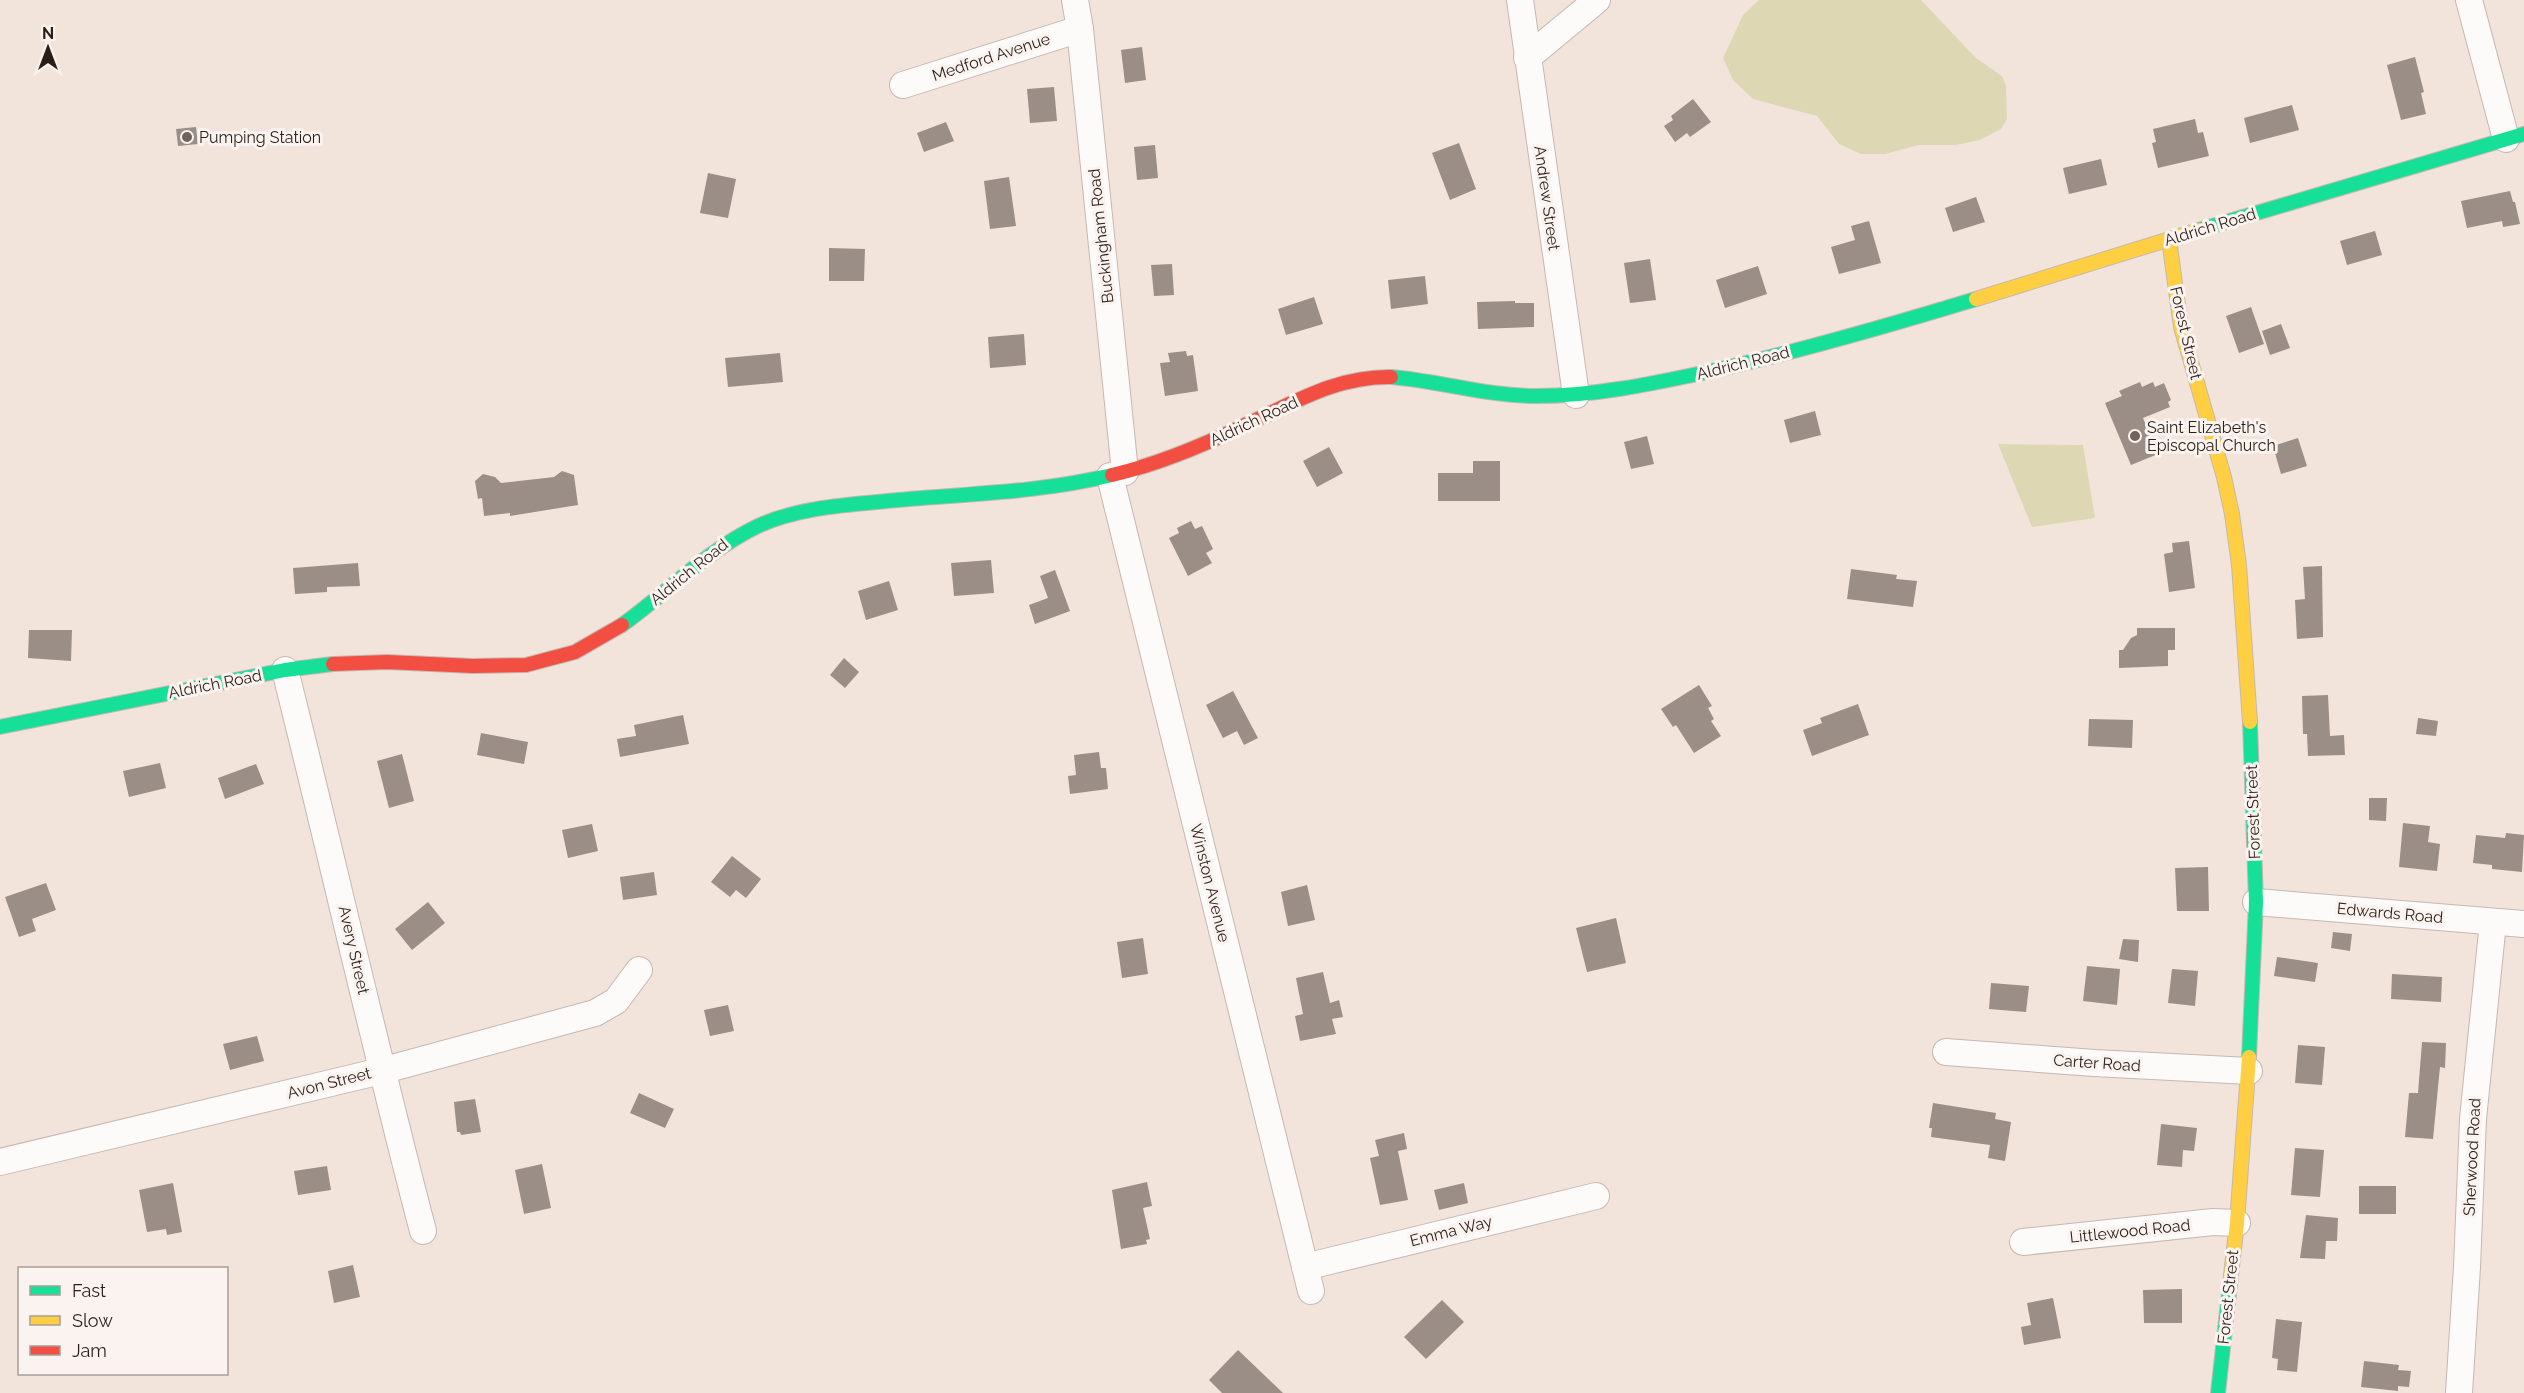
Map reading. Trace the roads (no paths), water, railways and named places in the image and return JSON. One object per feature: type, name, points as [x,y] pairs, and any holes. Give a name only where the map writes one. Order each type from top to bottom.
[{"type":"street","name":"Buckingham Road","points":[[1076,0],[1118,474]]},
{"type":"street","name":"Andrew Street","points":[[1520,0],[1576,395]]},
{"type":"street","points":[[1527,58],[1597,0]]},
{"type":"street","points":[[2469,0],[2515,137]]},
{"type":"street","name":"Medford Avenue","points":[[903,85],[1080,28]]},
{"type":"street","name":"Aldrich Road","points":[[0,727],[285,670],[361,662],[482,666],[541,663],[563,657],[603,639],[624,626],[685,573],[724,543],[774,520],[835,505],[1026,488],[1118,474],[1216,440],[1321,389],[1352,379],[1392,376],[1507,395],[1576,395],[1697,374],[1779,355],[1915,318],[2169,239],[2515,137]]},
{"type":"street","name":"Forest Street","points":[[2169,239],[2181,327],[2224,477],[2239,564],[2249,701],[2256,902],[2249,1071],[2237,1223],[2218,1393]]},
{"type":"street","name":"Winston Avenue","points":[[1118,474],[1308,1279]]},
{"type":"street","name":"Avery Street","points":[[285,670],[334,864],[381,1071],[423,1231]]},
{"type":"street","name":"Edwards Road","points":[[2256,902],[2524,924]]},
{"type":"street","name":"Sherwood Road","points":[[2459,1393],[2473,1119],[2493,922]]},
{"type":"street","name":"Avon Street","points":[[0,1162],[381,1071],[603,1011],[616,1002],[639,970]]},
{"type":"street","name":"Carter Road","points":[[1946,1052],[2249,1071]]},
{"type":"street","name":"Emma Way","points":[[1308,1279],[1596,1196]]},
{"type":"street","name":"Littlewood Road","points":[[2023,1242],[2217,1221],[2237,1223]]},
{"type":"place","name":"Pumping Station","points":[[187,137]]},
{"type":"place","name":"Saint Elizabeth's Episcopal Church","points":[[2135,436]]}]
